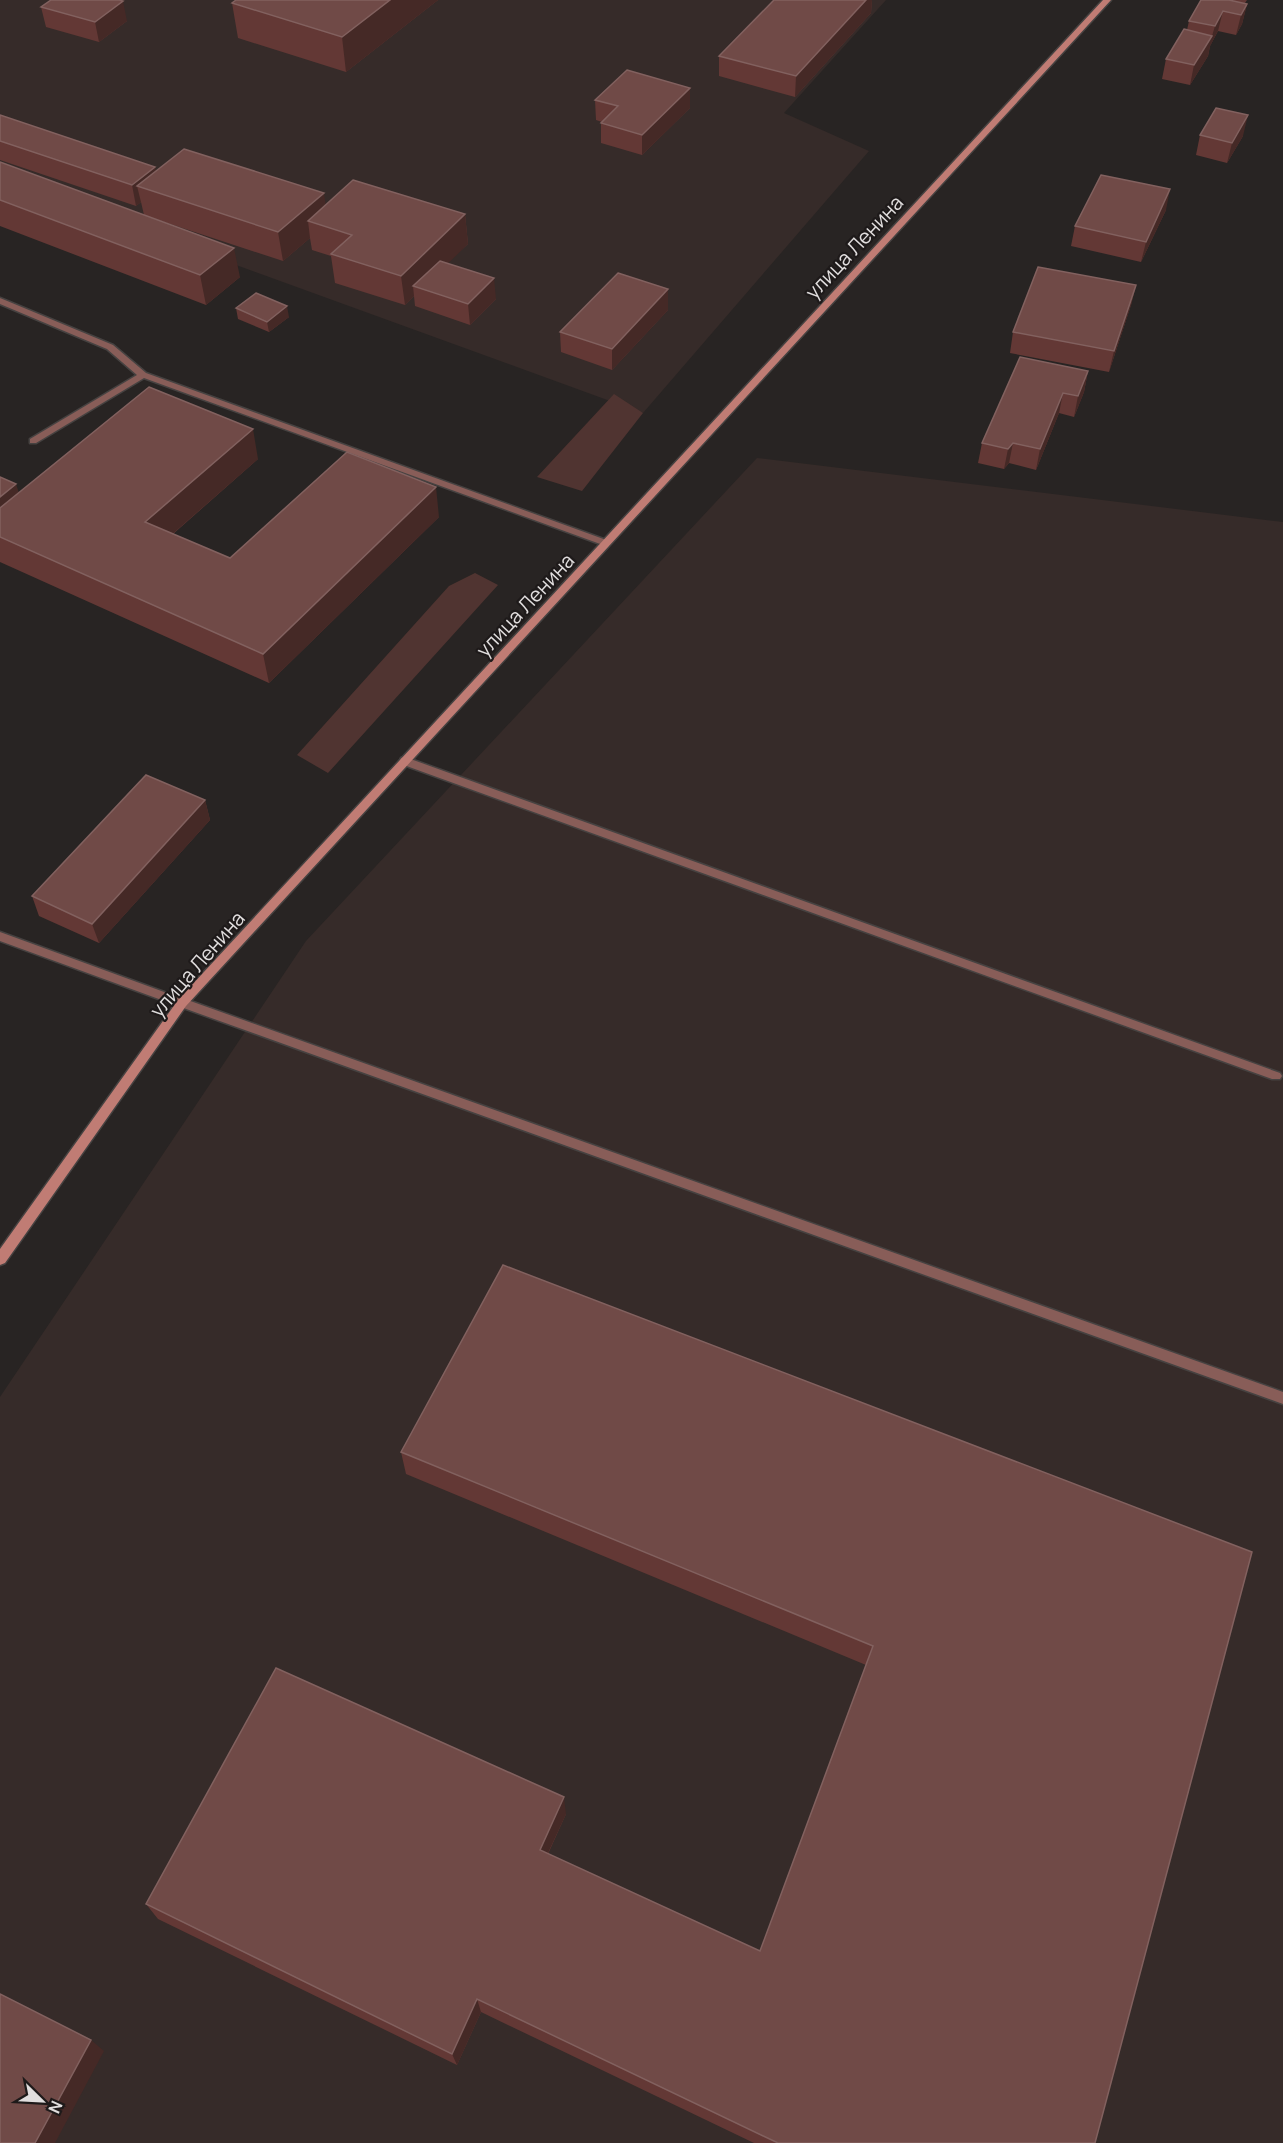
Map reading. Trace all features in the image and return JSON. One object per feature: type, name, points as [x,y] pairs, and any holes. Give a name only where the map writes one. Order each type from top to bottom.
[{"type":"street","name":"улица Ленина","points":[[0,1259],[182,1003],[1107,0]]},
{"type":"street","points":[[0,301],[110,347],[143,375],[606,543]]},
{"type":"street","points":[[33,441],[143,375]]},
{"type":"street","points":[[405,761],[1276,1076]]},
{"type":"street","points":[[0,936],[1283,1398]]},
{"type":"shaded area","points":[[0,0],[886,0],[784,113],[869,151],[643,413],[0,179]]},
{"type":"shaded area","points":[[614,394],[643,413],[582,491],[537,477]]},
{"type":"shaded area","points":[[757,458],[1283,522],[1283,2143],[0,2143],[0,1397],[306,941]]},
{"type":"shaded area","points":[[475,573],[498,585],[328,773],[297,755],[449,586]]},
{"type":"building","points":[[51,0],[123,1],[95,22],[41,7]]},
{"type":"building","points":[[236,0],[390,0],[342,37],[232,3]]},
{"type":"building","points":[[774,0],[866,0],[796,76],[719,56]]},
{"type":"building","points":[[1201,0],[1229,0],[1247,4],[1241,15],[1223,11],[1215,26],[1189,21]]},
{"type":"building","points":[[1184,29],[1212,36],[1194,65],[1166,59]]},
{"type":"building","points":[[627,70],[690,88],[642,135],[601,123],[618,106],[595,100]]},
{"type":"building","points":[[1216,108],[1248,115],[1232,143],[1200,135]]},
{"type":"building","points":[[0,115],[155,167],[132,185],[0,141]]},
{"type":"building","points":[[184,149],[324,193],[278,232],[137,186]]},
{"type":"building","points":[[0,162],[234,248],[200,275],[0,200]]},
{"type":"building","points":[[1101,175],[1170,189],[1146,242],[1075,226]]},
{"type":"building","points":[[353,180],[465,214],[401,276],[331,254],[352,235],[308,221]]},
{"type":"building","points":[[440,261],[494,278],[468,304],[413,286]]},
{"type":"building","points":[[1038,267],[1136,285],[1114,351],[1013,332]]},
{"type":"building","points":[[618,273],[668,289],[612,349],[560,332]]},
{"type":"building","points":[[256,293],[287,306],[267,322],[236,308]]},
{"type":"building","points":[[1020,357],[1088,371],[1078,396],[1063,393],[1040,449],[1013,443],[1008,449],[982,443]]},
{"type":"building","points":[[149,387],[253,429],[145,522],[230,558],[347,452],[436,487],[263,654],[0,537],[0,508]]},
{"type":"building","points":[[0,477],[16,484],[0,497]]},
{"type":"building","points":[[146,775],[205,800],[92,924],[32,896]]},
{"type":"building","points":[[503,1265],[1252,1552],[1095,2143],[778,2143],[477,1999],[452,2054],[146,1904],[276,1668],[564,1797],[540,1850],[760,1951],[873,1646],[401,1452]]},
{"type":"building","points":[[0,1994],[91,2040],[35,2143],[0,2143]]}]
